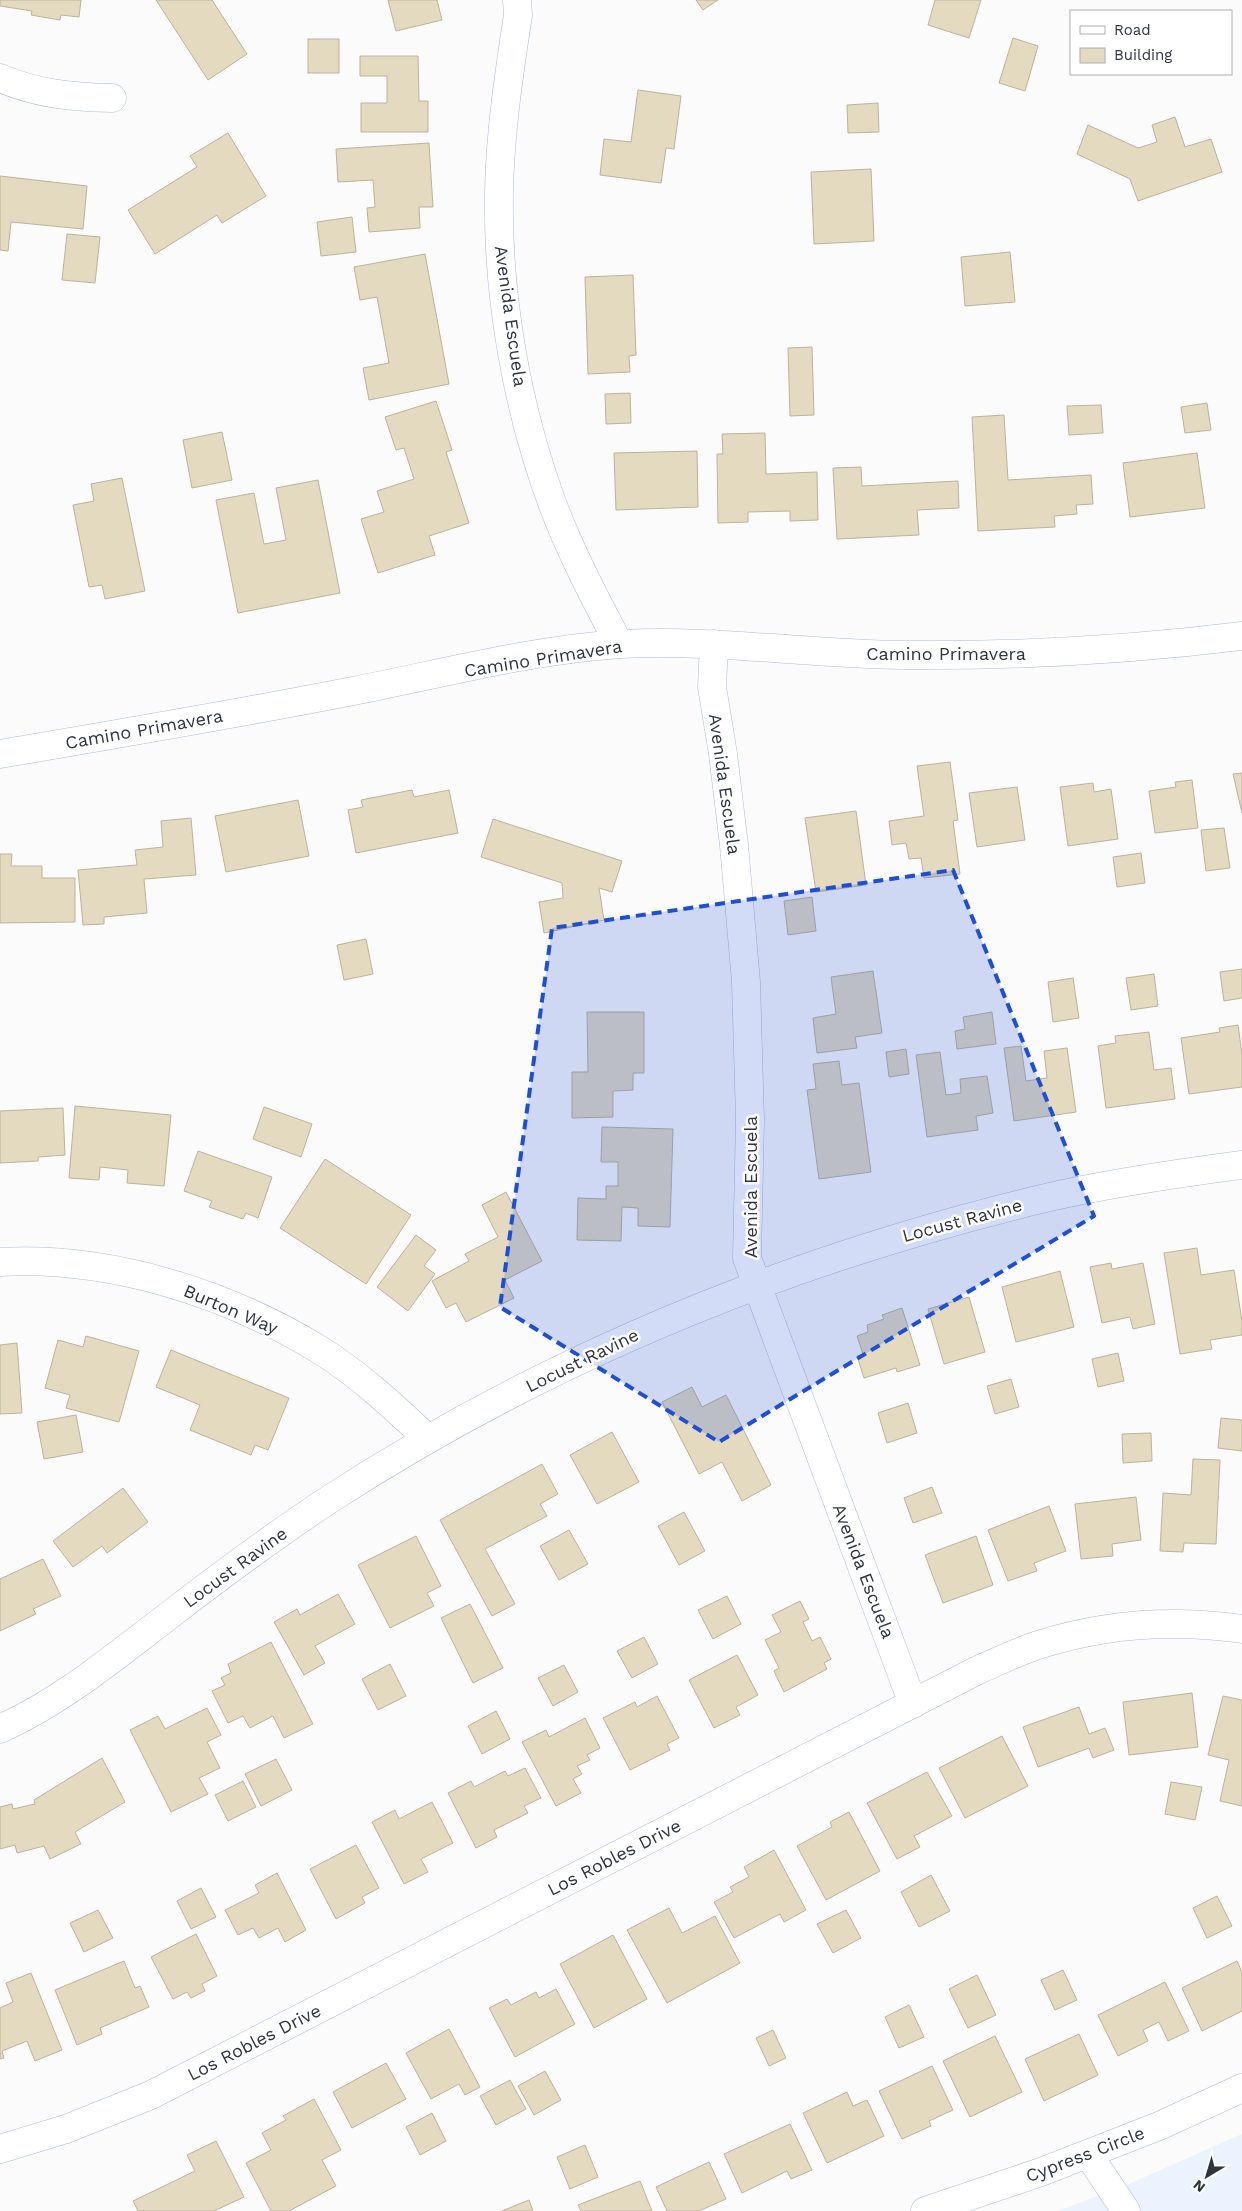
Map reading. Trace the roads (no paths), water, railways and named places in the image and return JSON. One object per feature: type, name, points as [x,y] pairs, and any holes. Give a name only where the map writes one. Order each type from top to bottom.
[{"type":"street","name":"Avenida Escuela","points":[[519,5],[503,118],[499,194],[502,270],[513,360],[531,435],[554,507],[584,577],[619,644]]},
{"type":"street","points":[[0,78],[23,88],[67,97],[112,98]]},
{"type":"street","name":"Camino Primavera","points":[[0,754],[262,709],[540,654],[619,644],[714,644],[902,655],[1015,654],[1128,648],[1242,636]]},
{"type":"street","name":"Avenida Escuela","points":[[714,644],[712,687],[723,754],[734,845],[746,982],[750,1120],[747,1258],[913,1704]]},
{"type":"street","name":"Locust Ravine","points":[[0,1729],[22,1719],[80,1684],[235,1564],[330,1499],[428,1439],[545,1376],[650,1328],[756,1284],[890,1239],[1039,1200],[1152,1178],[1242,1164]]},
{"type":"street","name":"Burton Way","points":[[0,1262],[70,1264],[139,1275],[196,1291],[260,1317],[321,1351],[378,1392],[428,1439]]},
{"type":"street","name":"Los Robles Drive","points":[[0,2149],[66,2129],[151,2095],[978,1670],[1037,1645],[1095,1630],[1154,1623],[1207,1624],[1242,1629]]},
{"type":"street","name":"Cypress Circle","points":[[925,2211],[1088,2154],[1159,2126],[1242,2088]]},
{"type":"street","points":[[1088,2154],[1126,2211]]}]
